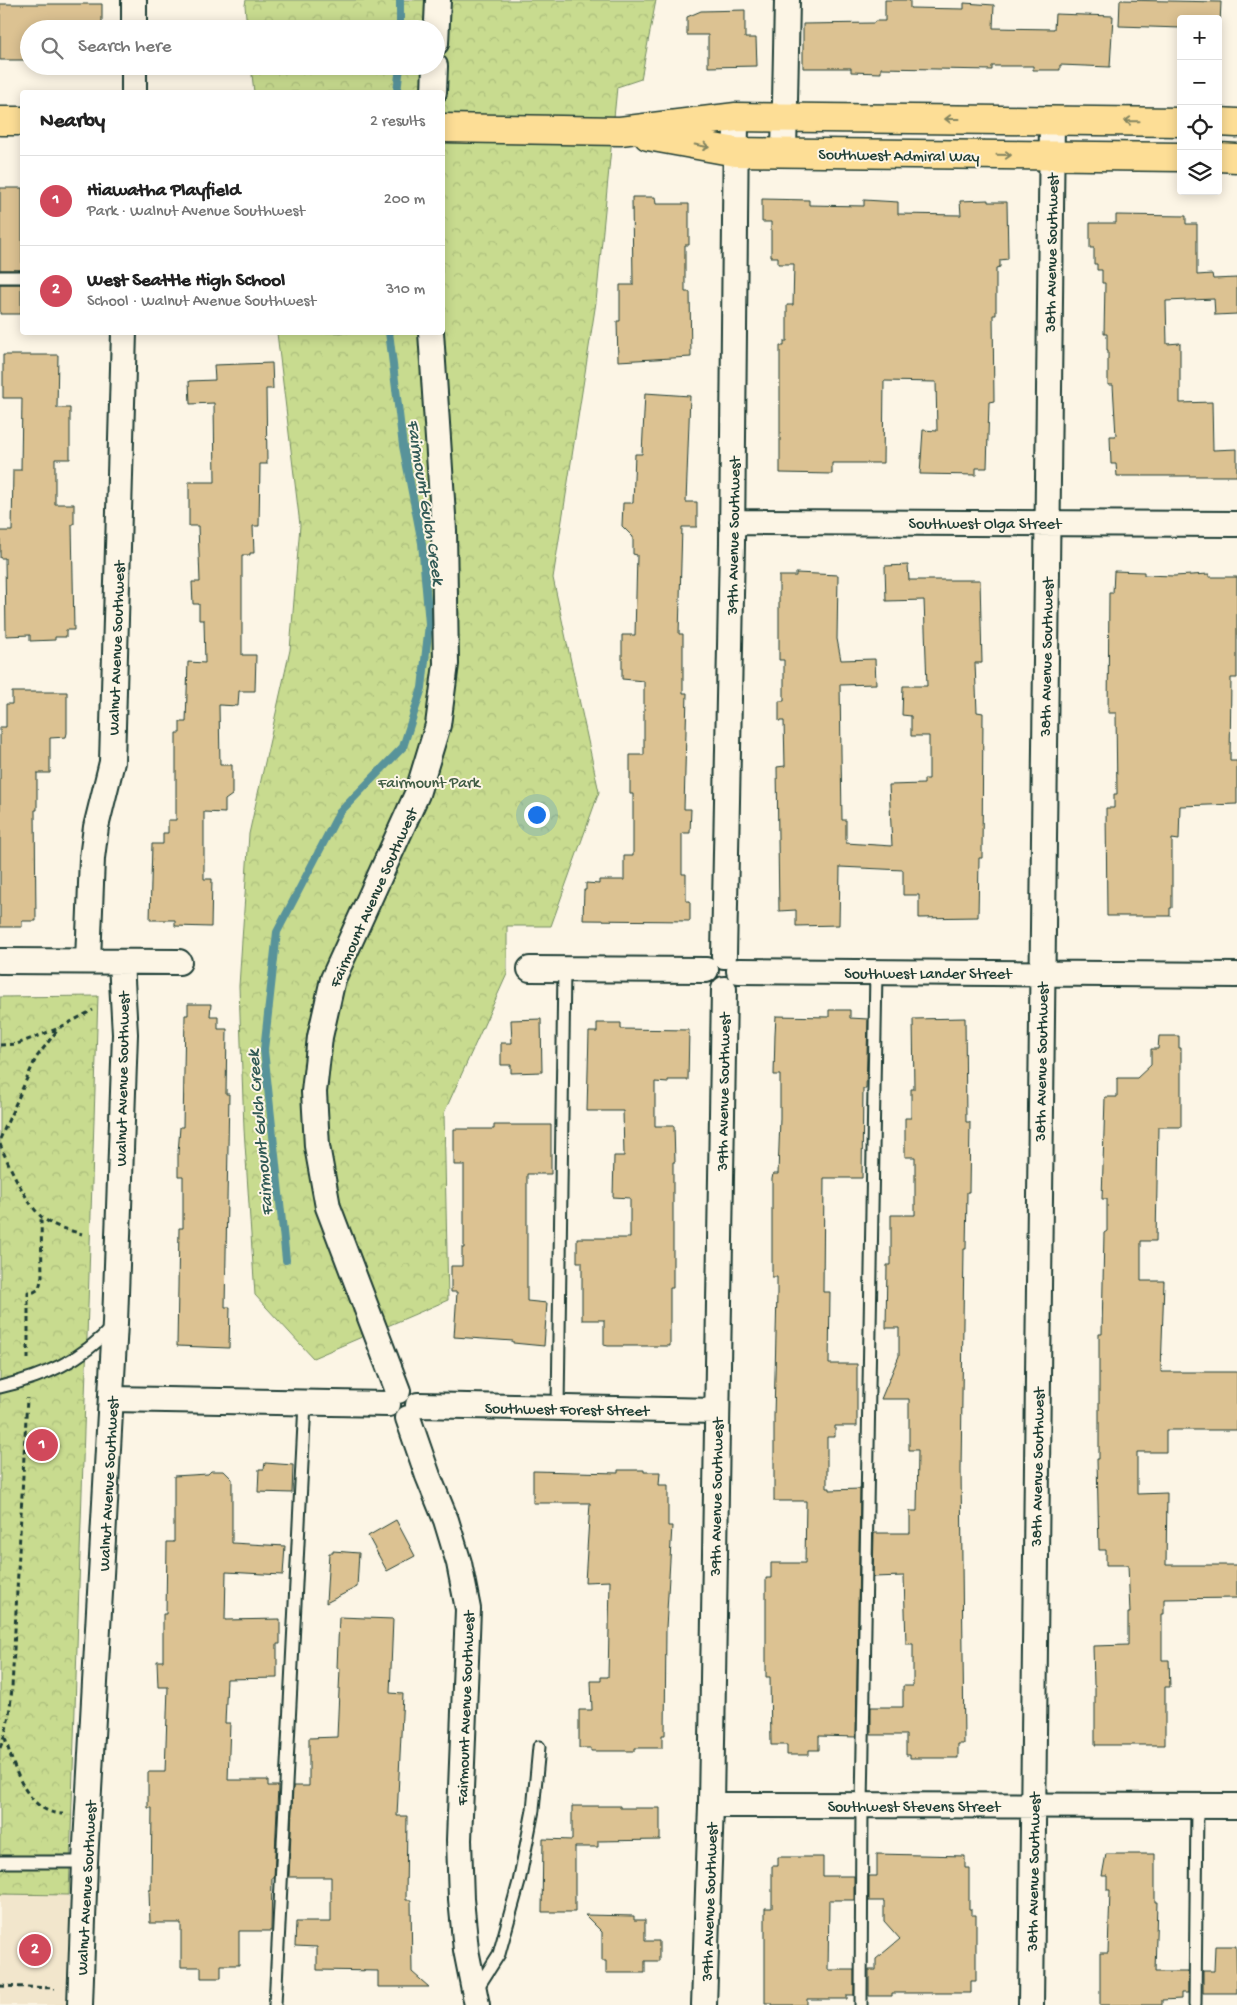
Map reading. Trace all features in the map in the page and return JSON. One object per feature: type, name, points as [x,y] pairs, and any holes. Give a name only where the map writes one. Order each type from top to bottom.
[{"type":"main road","name":"Southwest Admiral Way","points":[[445,128],[620,131],[736,117],[1177,122]]},
{"type":"main road","points":[[0,121],[20,121]]},
{"type":"main road","points":[[1222,122],[1237,123]]},
{"type":"main road","name":"Southwest Admiral Way","points":[[620,131],[736,152],[1177,157]]},
{"type":"main road","points":[[1222,157],[1237,158]]},
{"type":"street","points":[[134,0],[134,20]]},
{"type":"street","points":[[437,20],[438,0]]},
{"type":"street","points":[[784,153],[787,0]]},
{"type":"street","points":[[134,75],[134,90]]},
{"type":"street","points":[[434,90],[435,75]]},
{"type":"street","name":"39th Avenue Southwest","points":[[704,2005],[711,1805],[724,989],[738,981],[723,966],[732,522],[736,117]]},
{"type":"street","name":"38th Avenue Southwest","points":[[1030,2005],[1052,120]]},
{"type":"street","name":"Walnut Avenue Southwest","points":[[88,961],[92,858],[96,827],[112,762],[124,335]]},
{"type":"street","name":"Fairmount Avenue Southwest","points":[[393,1398],[328,1206],[317,1146],[314,1092],[320,1037],[333,979],[417,794],[438,725],[446,664],[444,530],[432,335]]},
{"type":"street","name":"Southwest Olga Street","points":[[732,522],[1237,524]]},
{"type":"street","points":[[0,961],[179,962]]},
{"type":"street","name":"Walnut Avenue Southwest","points":[[80,2005],[85,1862],[115,1323],[125,1034],[121,962]]},
{"type":"street","name":"Southwest Lander Street","points":[[530,969],[723,966],[876,971],[1237,974]]},
{"type":"street","points":[[112,1399],[305,1403],[393,1398],[406,1390],[417,1400],[413,1412]]},
{"type":"street","name":"Southwest Forest Street","points":[[413,1412],[558,1408],[717,1411]]},
{"type":"street","name":"Fairmount Avenue Southwest","points":[[413,1412],[428,1476],[460,1563],[468,1609],[460,1840],[461,1899],[466,1950],[476,1998]]},
{"type":"street","name":"Southwest Stevens Street","points":[[711,1805],[1237,1806]]},
{"type":"lane","points":[[0,276],[20,277]]},
{"type":"lane","points":[[558,1408],[564,969]]},
{"type":"lane","points":[[862,2005],[862,1805],[876,971]]},
{"type":"lane","points":[[0,1387],[41,1376],[77,1357],[97,1343],[115,1323]]},
{"type":"lane","points":[[275,2005],[305,1403]]},
{"type":"lane","points":[[476,1998],[499,1954],[520,1882],[532,1810],[539,1747]]},
{"type":"lane","points":[[1195,2005],[1197,1806]]},
{"type":"lane","points":[[0,1862],[85,1862]]},
{"type":"path","points":[[0,1045],[17,1044],[59,1028],[93,1010]]},
{"type":"path","points":[[0,1139],[36,1058],[59,1028]]},
{"type":"path","points":[[0,1144],[7,1162],[41,1217],[53,1224],[82,1234]]},
{"type":"path","points":[[0,1748],[9,1714],[12,1688],[28,1381],[28,1292],[34,1292],[39,1289],[42,1276],[41,1217]]},
{"type":"path","points":[[4,1737],[15,1770],[24,1787],[37,1803],[45,1810],[54,1814],[69,1814]]},
{"type":"path","points":[[0,1986],[60,1988]]},
{"type":"shaded area","points":[[0,1894],[69,1895],[69,2005],[0,2005]]},
{"type":"green space","name":"Fairmount Park","points":[[246,0],[656,0],[641,79],[617,87],[596,302],[553,578],[599,792],[551,926],[507,926],[507,974],[444,1113],[448,1300],[313,1358],[255,1295],[244,1129],[239,986],[249,834],[290,650],[300,525],[277,335],[445,335],[445,90],[254,90],[252,75],[445,75],[445,20],[246,20]]},
{"type":"green space","points":[[98,996],[69,1895],[0,1894],[0,997]]},
{"type":"building","points":[[885,0],[910,0],[910,8],[964,9],[964,3],[994,5],[993,28],[1054,29],[1055,14],[1113,16],[1110,67],[1060,65],[1060,70],[1033,70],[1033,66],[992,66],[992,70],[881,68],[881,73],[851,72],[851,68],[803,68],[803,24],[874,23],[875,21],[885,21]]},
{"type":"building","points":[[1120,0],[1221,2],[1220,15],[1177,15],[1177,28],[1119,26]]},
{"type":"building","points":[[0,4],[102,4],[102,20],[20,20],[20,60],[0,60]]},
{"type":"building","points":[[745,10],[745,38],[756,38],[757,66],[708,67],[708,35],[687,35],[687,17],[701,11]]},
{"type":"building","points":[[0,188],[20,188],[20,270],[0,270]]},
{"type":"building","points":[[632,197],[655,197],[656,204],[689,204],[689,245],[685,245],[685,292],[690,292],[691,357],[618,361],[617,321],[620,321],[620,285],[633,285]]},
{"type":"building","points":[[762,199],[809,200],[809,205],[864,206],[864,200],[898,202],[898,214],[961,215],[960,201],[988,200],[988,202],[1007,202],[1008,259],[1000,260],[1000,267],[996,268],[996,315],[993,315],[994,401],[989,402],[987,468],[976,468],[976,475],[920,474],[923,430],[937,431],[936,382],[884,381],[883,463],[832,463],[832,474],[780,473],[780,346],[784,346],[784,341],[787,341],[787,305],[793,305],[794,264],[778,264],[778,257],[771,257],[771,222],[762,222]]},
{"type":"building","points":[[1116,215],[1186,216],[1186,224],[1197,224],[1197,275],[1212,274],[1213,279],[1237,278],[1237,314],[1215,315],[1214,299],[1166,301],[1167,344],[1180,343],[1180,403],[1212,402],[1213,450],[1237,449],[1237,476],[1117,476],[1116,464],[1111,464],[1110,436],[1116,436],[1113,385],[1108,385],[1107,334],[1104,334],[1105,283],[1102,283],[1102,270],[1097,270],[1097,264],[1094,264],[1094,248],[1090,248],[1090,223],[1116,223]]},
{"type":"building","points":[[0,284],[20,284],[20,314],[0,314]]},
{"type":"building","points":[[3,355],[58,355],[57,408],[70,408],[70,459],[55,459],[55,504],[74,504],[74,524],[72,524],[74,630],[66,630],[66,637],[55,637],[55,640],[30,641],[30,635],[6,636],[5,558],[0,558],[0,531],[12,531],[13,470],[21,470],[22,398],[3,398]]},
{"type":"building","points":[[272,363],[273,389],[266,389],[267,464],[260,464],[259,526],[253,526],[254,553],[242,555],[242,655],[256,655],[255,691],[239,691],[238,706],[219,705],[220,765],[232,765],[232,795],[225,800],[225,813],[204,812],[204,879],[212,879],[211,927],[175,926],[175,920],[150,920],[152,844],[163,844],[163,833],[168,833],[168,820],[176,820],[176,733],[180,733],[180,722],[186,722],[188,662],[205,663],[204,620],[199,620],[199,604],[193,604],[192,582],[200,582],[198,526],[189,526],[189,482],[215,482],[214,403],[190,404],[189,381],[215,380],[214,365]]},
{"type":"building","points":[[645,393],[690,396],[686,502],[697,502],[697,527],[682,527],[679,634],[683,634],[683,693],[687,693],[684,809],[691,809],[690,833],[682,833],[682,874],[686,874],[686,901],[690,901],[690,921],[583,920],[586,883],[599,884],[599,880],[624,880],[624,856],[633,856],[633,794],[630,794],[630,755],[644,755],[644,681],[622,679],[622,635],[635,635],[637,555],[633,554],[633,537],[622,526],[623,503],[633,503],[635,454],[642,454]]},
{"type":"building","points":[[908,565],[909,580],[980,580],[982,663],[975,663],[977,712],[983,713],[982,858],[979,858],[978,917],[919,918],[919,895],[903,895],[903,870],[840,867],[839,925],[796,926],[796,910],[779,911],[777,767],[785,766],[784,721],[779,721],[779,701],[784,701],[784,660],[779,660],[779,576],[796,576],[796,573],[838,575],[837,639],[841,660],[875,659],[876,684],[840,685],[842,820],[846,820],[846,843],[892,846],[889,785],[924,784],[924,779],[929,779],[929,736],[911,736],[911,716],[902,715],[903,686],[927,686],[924,600],[886,601],[885,566]]},
{"type":"building","points":[[1114,571],[1144,572],[1144,575],[1209,574],[1209,577],[1237,577],[1237,678],[1231,678],[1230,761],[1237,761],[1237,804],[1180,806],[1179,840],[1172,839],[1172,908],[1170,908],[1170,916],[1107,916],[1106,808],[1114,808],[1114,794],[1117,794],[1116,713],[1108,713],[1109,593],[1113,593]]},
{"type":"building","points":[[12,692],[67,692],[67,733],[66,737],[50,738],[50,773],[37,773],[37,810],[35,810],[36,921],[22,921],[22,927],[0,927],[0,727],[6,727],[6,704],[12,704]]},
{"type":"building","points":[[188,1004],[211,1004],[210,1016],[218,1016],[218,1029],[227,1029],[226,1094],[229,1094],[225,1307],[230,1307],[229,1348],[177,1346],[179,1228],[183,1228],[183,1176],[178,1176],[178,1153],[180,1127],[183,1127],[185,1015],[188,1015]]},
{"type":"building","points":[[829,1010],[850,1010],[850,1018],[868,1019],[866,1089],[863,1089],[862,1178],[824,1178],[823,1292],[830,1292],[829,1364],[857,1364],[857,1426],[835,1426],[835,1437],[827,1437],[827,1488],[830,1488],[830,1490],[860,1489],[856,1737],[819,1736],[819,1750],[809,1750],[809,1755],[787,1755],[787,1745],[771,1745],[770,1677],[766,1677],[766,1578],[771,1578],[771,1563],[805,1563],[806,1501],[774,1501],[777,1277],[772,1277],[772,1179],[773,1174],[778,1174],[780,1118],[780,1075],[774,1075],[776,1016],[829,1017]]},
{"type":"building","points":[[965,1018],[966,1122],[970,1122],[969,1192],[967,1192],[966,1249],[964,1249],[961,1470],[964,1744],[958,1744],[958,1758],[910,1758],[910,1755],[906,1755],[906,1735],[871,1735],[871,1707],[903,1707],[903,1686],[913,1686],[913,1644],[906,1644],[904,1576],[873,1577],[874,1533],[910,1533],[910,1511],[917,1511],[918,1450],[909,1450],[909,1399],[881,1399],[899,1356],[899,1328],[886,1328],[887,1265],[891,1265],[891,1215],[915,1215],[915,1157],[905,1157],[905,1118],[911,1118],[911,1089],[914,1089],[913,1019]]},
{"type":"building","points":[[541,1019],[542,1072],[511,1073],[511,1065],[501,1065],[501,1043],[512,1043],[511,1020]]},
{"type":"building","points":[[597,1023],[621,1023],[621,1029],[689,1030],[688,1080],[668,1080],[668,1083],[655,1082],[655,1126],[674,1126],[673,1288],[670,1288],[670,1346],[604,1345],[604,1320],[582,1320],[582,1262],[577,1262],[577,1238],[630,1238],[630,1198],[613,1197],[614,1156],[624,1156],[623,1111],[587,1111],[589,1032],[597,1032]]},
{"type":"building","points":[[1159,1036],[1179,1036],[1179,1048],[1181,1048],[1181,1127],[1158,1127],[1156,1241],[1141,1241],[1141,1281],[1164,1281],[1161,1372],[1237,1372],[1237,1430],[1166,1430],[1166,1452],[1137,1452],[1137,1494],[1167,1493],[1166,1565],[1237,1565],[1237,1598],[1164,1599],[1164,1614],[1162,1614],[1162,1660],[1169,1660],[1170,1687],[1165,1687],[1165,1745],[1095,1745],[1093,1646],[1128,1645],[1128,1613],[1130,1613],[1128,1565],[1106,1565],[1106,1550],[1099,1550],[1097,1459],[1099,1459],[1099,1334],[1102,1334],[1104,1233],[1107,1231],[1107,1199],[1102,1199],[1105,1097],[1117,1097],[1117,1078],[1137,1078],[1151,1065],[1151,1049],[1158,1049]]},
{"type":"building","points":[[494,1125],[551,1125],[551,1174],[527,1174],[527,1301],[547,1303],[544,1346],[513,1343],[513,1341],[454,1337],[457,1292],[451,1292],[451,1266],[462,1266],[462,1248],[464,1248],[464,1165],[454,1165],[454,1129],[494,1129]]},
{"type":"building","points":[[265,1463],[293,1465],[292,1493],[258,1492],[259,1469],[264,1469]]},
{"type":"building","points":[[618,1470],[660,1472],[659,1485],[668,1485],[668,1526],[672,1526],[666,1628],[665,1735],[662,1735],[662,1748],[635,1748],[635,1751],[591,1751],[591,1748],[579,1748],[579,1710],[592,1710],[591,1681],[601,1681],[601,1677],[608,1677],[610,1581],[585,1582],[590,1503],[533,1503],[533,1471],[618,1473]]},
{"type":"building","points":[[211,1471],[224,1471],[232,1479],[232,1543],[285,1546],[283,1575],[226,1572],[225,1620],[280,1619],[280,1644],[277,1644],[277,1678],[227,1679],[225,1723],[230,1723],[228,1780],[268,1780],[268,1786],[278,1786],[274,1878],[272,1878],[271,1931],[239,1931],[239,1965],[221,1965],[221,1978],[201,1978],[201,1967],[181,1967],[181,1923],[150,1923],[149,1890],[151,1890],[152,1808],[148,1808],[148,1772],[165,1772],[168,1687],[158,1687],[157,1661],[163,1661],[163,1614],[166,1614],[167,1542],[174,1542],[174,1476],[208,1474]]},
{"type":"building","points":[[396,1520],[415,1556],[387,1571],[368,1536]]},
{"type":"building","points":[[333,1551],[359,1553],[357,1587],[326,1603],[329,1553],[333,1553]]},
{"type":"building","points":[[339,1617],[393,1619],[390,1693],[403,1694],[397,1816],[407,1816],[406,1900],[411,1900],[412,1972],[429,1987],[378,1987],[378,1971],[317,1970],[317,1947],[295,1946],[296,1922],[331,1922],[331,1877],[289,1877],[293,1786],[309,1786],[309,1738],[337,1737],[340,1668],[337,1668]]},
{"type":"building","points":[[572,1806],[660,1808],[660,1840],[598,1841],[598,1847],[575,1847],[575,1912],[542,1912],[543,1839],[572,1840]]},
{"type":"building","points":[[877,1854],[965,1856],[965,1868],[969,1868],[969,1909],[971,1909],[971,1915],[976,1915],[976,1981],[971,1981],[971,1993],[892,1993],[892,1996],[869,1996],[869,1970],[876,1970],[876,1959],[900,1939],[884,1921],[884,1901],[869,1901],[869,1876],[877,1876]]},
{"type":"building","points":[[1106,1854],[1155,1854],[1155,1902],[1157,1902],[1155,1972],[1188,1972],[1188,1993],[1181,1993],[1181,1999],[1162,2000],[1162,2005],[1100,2005],[1100,1953],[1108,1953],[1110,1890],[1107,1890],[1107,1876],[1102,1876]]},
{"type":"building","points":[[778,1857],[823,1857],[823,1876],[854,1876],[854,1900],[829,1900],[828,1970],[854,1970],[854,1995],[847,1995],[847,1999],[807,1999],[807,2005],[772,2005],[772,2003],[765,2003],[765,1908],[772,1908],[772,1866],[778,1866]]},
{"type":"building","points":[[585,1915],[634,1916],[634,1920],[645,1920],[645,1941],[659,1941],[659,1961],[645,1961],[645,1973],[606,1973],[606,1961],[602,1961],[602,1932]]},
{"type":"building","points":[[1215,1946],[1236,1946],[1237,1993],[1203,1993],[1203,1971],[1214,1971]]},
{"type":"waterway","name":"Fairmount Gulch Creek","points":[[400,0],[400,20]]},
{"type":"waterway","name":"Fairmount Gulch Creek","points":[[397,90],[399,75]]},
{"type":"waterway","name":"Fairmount Gulch Creek","points":[[286,1260],[264,1050],[277,932],[339,813],[403,747],[422,688],[429,624],[422,543],[403,446],[389,335]]},
{"type":"place","name":"Hiawatha Playfield","points":[[42,1445]]},
{"type":"place","name":"West Seattle High School","points":[[35,1950]]}]
